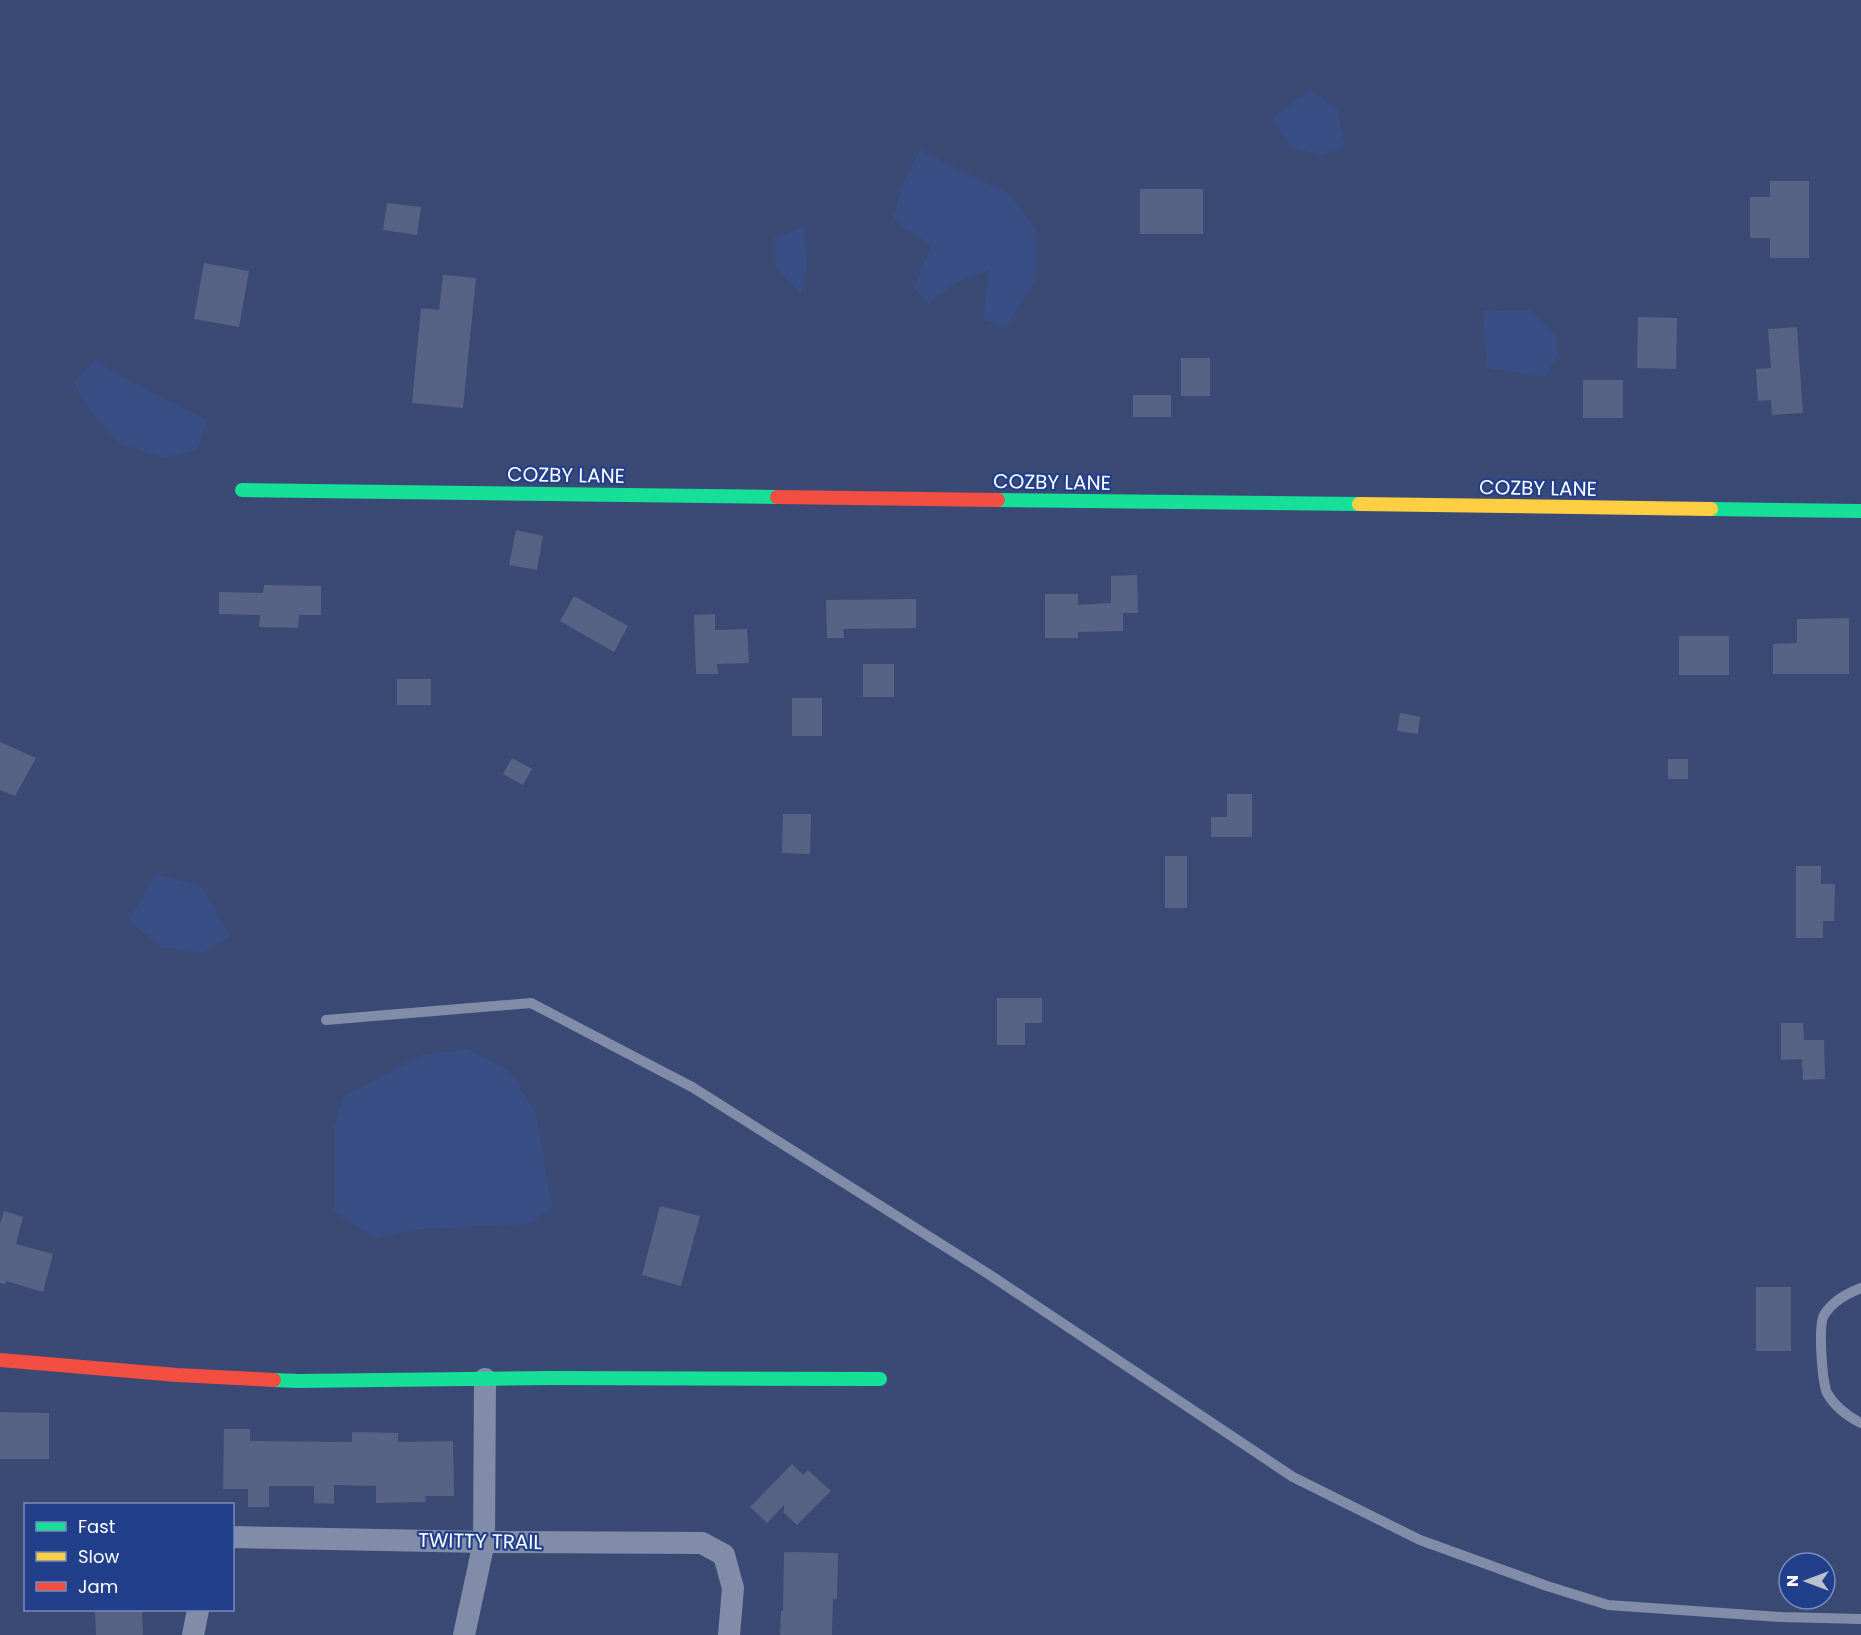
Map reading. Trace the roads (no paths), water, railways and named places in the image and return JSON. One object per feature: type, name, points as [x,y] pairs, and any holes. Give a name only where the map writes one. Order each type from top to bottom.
[{"type":"street","name":"COZBY LANE","points":[[242,490],[1861,511]]},
{"type":"street","points":[[0,1360],[177,1375],[298,1381],[880,1379]]},
{"type":"street","points":[[464,1635],[484,1542],[485,1379]]},
{"type":"street","name":"TWITTY TRAIL","points":[[234,1537],[702,1543],[724,1555],[733,1588],[729,1635]]},
{"type":"street","points":[[193,1635],[198,1611]]},
{"type":"lane","points":[[326,1020],[531,1003],[692,1086],[990,1275],[1293,1477],[1420,1540],[1547,1586],[1608,1605],[1781,1617],[1861,1619]]},
{"type":"lane","points":[[1861,1288],[1839,1298],[1823,1317],[1820,1351],[1827,1392],[1844,1414],[1861,1423]]},
{"type":"water","points":[[1310,89],[1337,109],[1345,147],[1322,156],[1290,147],[1273,118]]},
{"type":"water","points":[[920,150],[1010,194],[1035,228],[1035,281],[1006,327],[983,319],[989,270],[954,284],[928,304],[914,287],[931,246],[893,220],[902,185]]},
{"type":"water","points":[[804,226],[807,266],[801,295],[775,266],[775,237]]},
{"type":"water","points":[[1531,310],[1557,336],[1557,356],[1545,377],[1487,368],[1483,311]]},
{"type":"water","points":[[95,360],[150,392],[207,420],[198,450],[163,458],[120,444],[91,412],[74,383]]},
{"type":"water","points":[[155,874],[201,886],[230,936],[204,953],[161,947],[129,921]]},
{"type":"water","points":[[468,1049],[509,1070],[536,1114],[552,1209],[528,1224],[419,1229],[375,1238],[334,1212],[334,1128],[343,1096],[421,1055]]}]
